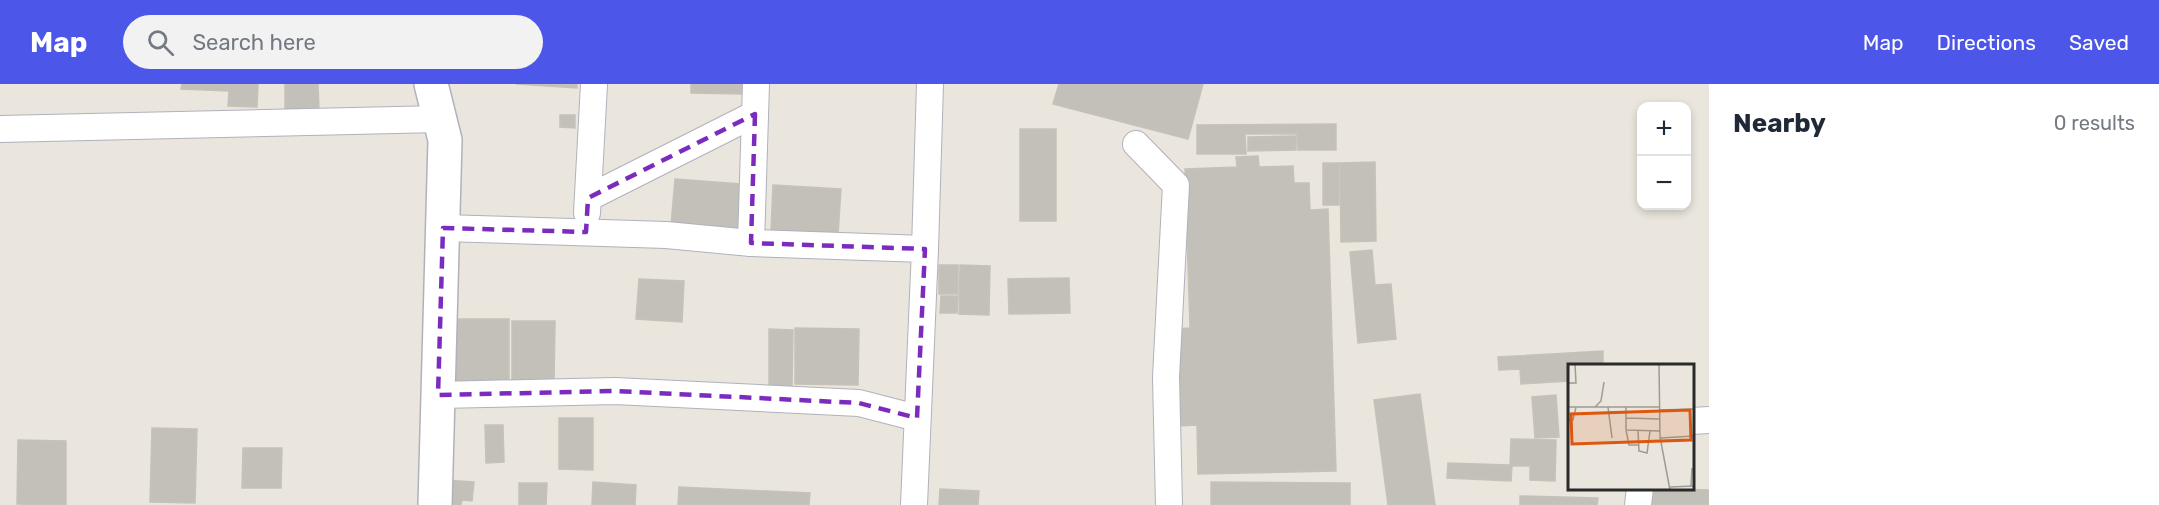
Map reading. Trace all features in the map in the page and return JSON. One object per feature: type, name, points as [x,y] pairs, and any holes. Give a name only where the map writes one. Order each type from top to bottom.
[{"type":"street","points":[[431,84],[445,140],[435,505]]},
{"type":"street","points":[[586,232],[594,84]]},
{"type":"street","points":[[751,243],[756,84]]},
{"type":"street","points":[[914,505],[930,84]]},
{"type":"street","points":[[588,198],[755,114]]},
{"type":"street","points":[[0,129],[440,119]]},
{"type":"street","points":[[1136,144],[1176,185],[1166,377],[1169,505]]},
{"type":"street","points":[[443,228],[666,235],[751,243],[925,249]]},
{"type":"street","points":[[438,395],[615,391],[859,403],[917,418]]},
{"type":"street","points":[[1694,421],[1709,420]]},
{"type":"street","points":[[1638,505],[1640,490]]},
{"type":"highlighted area","points":[[755,114],[751,243],[925,249],[917,418],[859,403],[615,391],[438,395],[443,228],[586,232],[588,198]]},
{"type":"building","points":[[182,84],[258,84],[257,107],[228,106],[229,91],[181,89]]},
{"type":"building","points":[[285,84],[318,84],[319,110],[285,111]]},
{"type":"building","points":[[516,84],[577,84],[577,88]]},
{"type":"building","points":[[691,84],[742,84],[742,94],[691,93]]},
{"type":"building","points":[[1059,84],[1203,84],[1188,139],[1053,104]]},
{"type":"building","points":[[560,115],[575,115],[575,128],[560,127]]},
{"type":"building","points":[[1336,124],[1336,150],[1298,150],[1297,134],[1245,134],[1246,154],[1197,154],[1197,125]]},
{"type":"building","points":[[1020,129],[1056,129],[1056,221],[1020,221]]},
{"type":"building","points":[[1296,136],[1296,150],[1248,151],[1248,137]]},
{"type":"building","points":[[1258,156],[1259,167],[1293,166],[1294,183],[1309,183],[1310,210],[1328,209],[1336,471],[1198,474],[1197,425],[1178,426],[1175,329],[1190,328],[1185,169],[1237,167],[1236,157]]},
{"type":"building","points":[[1375,162],[1376,241],[1341,242],[1340,163]]},
{"type":"building","points":[[1323,163],[1339,163],[1339,205],[1323,205]]},
{"type":"building","points":[[675,179],[741,184],[738,229],[671,225]]},
{"type":"building","points":[[773,185],[841,189],[838,235],[771,231]]},
{"type":"building","points":[[1372,250],[1375,285],[1391,284],[1396,339],[1358,343],[1350,252]]},
{"type":"building","points":[[939,265],[958,265],[958,294],[939,294]]},
{"type":"building","points":[[960,265],[990,266],[989,315],[959,314]]},
{"type":"building","points":[[1069,278],[1070,313],[1009,314],[1008,279]]},
{"type":"building","points":[[639,279],[684,281],[682,322],[636,319]]},
{"type":"building","points":[[941,296],[958,296],[957,313],[940,313]]},
{"type":"building","points":[[455,319],[509,319],[509,387],[456,387]]},
{"type":"building","points":[[512,321],[555,321],[554,383],[512,383]]},
{"type":"building","points":[[795,328],[859,329],[858,385],[795,384]]},
{"type":"building","points":[[769,329],[793,330],[792,386],[769,386]]},
{"type":"building","points":[[1603,351],[1603,364],[1568,364],[1568,381],[1521,384],[1520,369],[1499,370],[1498,357]]},
{"type":"building","points":[[1420,394],[1435,505],[1388,505],[1374,400]]},
{"type":"building","points":[[1556,395],[1559,437],[1535,438],[1532,397]]},
{"type":"building","points":[[559,418],[593,418],[593,470],[559,469]]},
{"type":"building","points":[[485,425],[503,425],[504,462],[486,463]]},
{"type":"building","points":[[152,428],[197,429],[195,503],[150,502]]},
{"type":"building","points":[[1511,439],[1556,440],[1555,481],[1530,480],[1530,466],[1512,466],[1511,481],[1447,478],[1448,463],[1510,465]]},
{"type":"building","points":[[18,440],[66,441],[66,505],[17,504]]},
{"type":"building","points":[[243,448],[282,448],[281,488],[242,488]]},
{"type":"building","points":[[445,480],[474,482],[472,501],[462,500],[461,505],[443,505]]},
{"type":"building","points":[[593,482],[636,485],[635,505],[592,505]]},
{"type":"building","points":[[1211,482],[1350,483],[1350,505],[1211,505]]},
{"type":"building","points":[[519,483],[547,483],[546,505],[519,505]]},
{"type":"building","points":[[679,487],[810,493],[809,505],[678,505]]},
{"type":"building","points":[[940,489],[979,491],[978,505],[939,505]]},
{"type":"building","points":[[1649,490],[1709,490],[1709,505],[1648,505]]},
{"type":"building","points":[[1520,496],[1598,498],[1597,505],[1520,505]]}]
